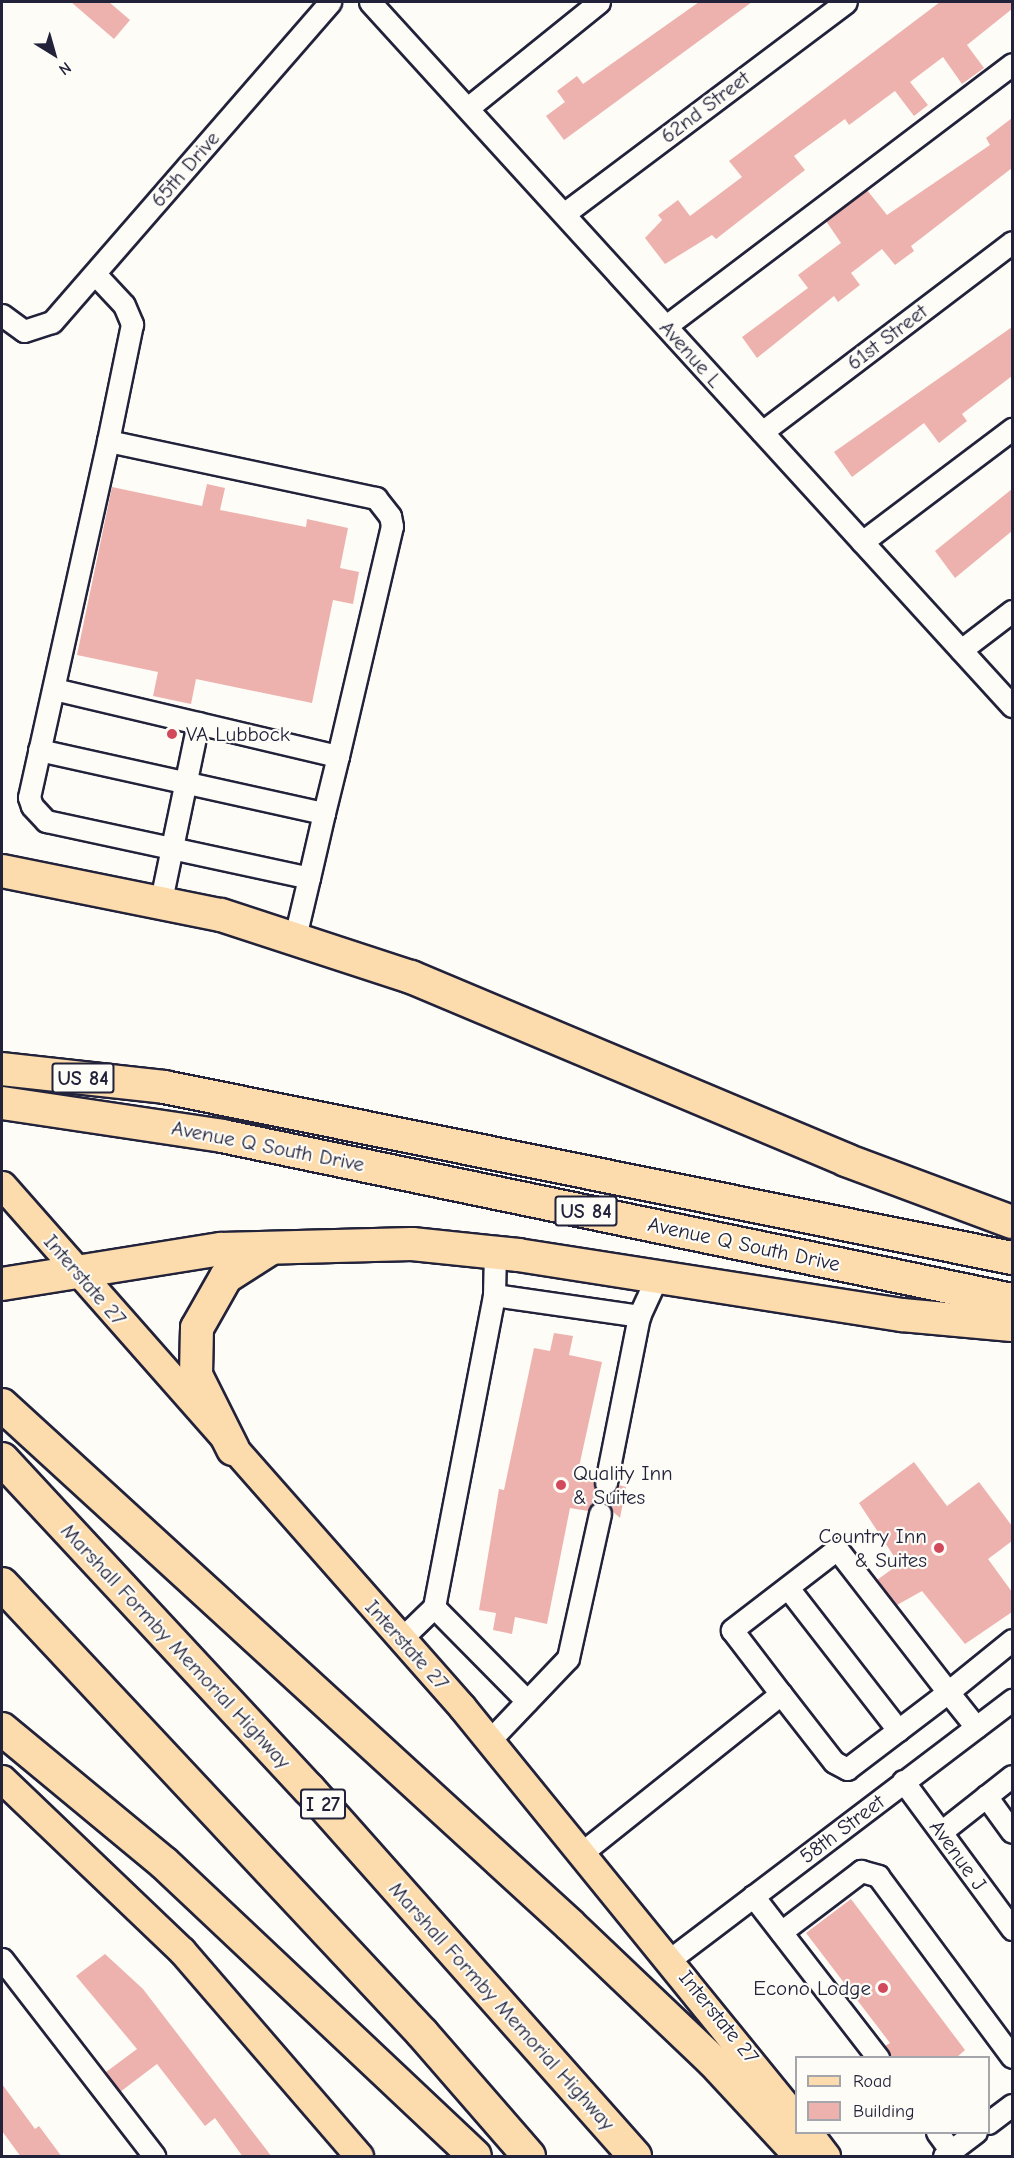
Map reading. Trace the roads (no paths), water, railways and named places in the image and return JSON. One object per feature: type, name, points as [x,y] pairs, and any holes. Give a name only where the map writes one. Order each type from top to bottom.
[{"type":"highway","points":[[2,871],[160,900],[295,937],[411,976],[846,1160],[1012,1222]]},
{"type":"highway","name":"Avenue Q South Drive","points":[[2,1069],[164,1088],[1012,1258]]},
{"type":"highway","name":"Avenue Q South Drive","points":[[2,1103],[158,1124],[1012,1300]]},
{"type":"highway","points":[[2,1284],[80,1274],[221,1249],[412,1244],[495,1252],[902,1315],[1012,1325]]},
{"type":"highway","points":[[232,1449],[199,1385],[197,1328],[226,1277],[279,1246]]},
{"type":"highway","points":[[2,1405],[570,1925],[713,2061],[801,2157]]},
{"type":"highway","name":"Marshall Formby Memorial Highway","points":[[2,1459],[309,1789],[635,2157]]},
{"type":"highway","points":[[2,1584],[422,2033],[529,2157]]},
{"type":"highway","points":[[2,1729],[173,1871],[476,2157]]},
{"type":"main road","name":"Interstate 27","points":[[2,1185],[490,1740],[672,1958],[795,2117]]},
{"type":"main road","points":[[2,1779],[182,1951],[359,2157]]},
{"type":"main road","points":[[809,2134],[826,2157]]},
{"type":"street","name":"65th Drive","points":[[2,315],[24,331],[36,331],[52,322],[330,2]]},
{"type":"street","name":"Avenue L","points":[[370,2],[469,107],[1012,706]]},
{"type":"street","points":[[469,107],[599,2]]},
{"type":"street","name":"62nd Street","points":[[565,213],[846,2]]},
{"type":"street","points":[[666,326],[1012,64]]},
{"type":"street","name":"61st Street","points":[[762,432],[1012,242]]},
{"type":"street","points":[[95,274],[124,305],[132,324],[29,797],[46,821],[309,878]]},
{"type":"street","points":[[862,542],[1012,429]]},
{"type":"street","points":[[108,441],[376,498],[384,506],[392,526],[295,937]]},
{"type":"street","points":[[961,650],[1012,611]]},
{"type":"street","points":[[54,689],[338,756]]},
{"type":"street","points":[[160,900],[198,723]]},
{"type":"street","points":[[39,750],[184,780],[324,813]]},
{"type":"street","points":[[402,1639],[434,1607],[494,1295],[495,1252]]},
{"type":"street","points":[[606,1482],[639,1316],[657,1276]]},
{"type":"street","points":[[494,1295],[639,1316]]},
{"type":"street","points":[[490,1740],[568,1658],[600,1514]]},
{"type":"street","points":[[976,1727],[948,1692],[837,1549],[732,1630],[834,1762],[847,1769],[948,1692],[1012,1640]]},
{"type":"street","points":[[788,1588],[898,1730]]},
{"type":"street","points":[[434,1607],[527,1701]]},
{"type":"street","points":[[584,1851],[781,1694]]},
{"type":"street","name":"58th Street","points":[[672,1958],[1012,1700]]},
{"type":"street","points":[[941,1832],[1012,1776]]},
{"type":"street","name":"Avenue J","points":[[903,1781],[1012,1929]]},
{"type":"street","points":[[986,1797],[1012,1832]]},
{"type":"street","points":[[781,1932],[861,1871],[878,1876],[1012,2056]]},
{"type":"street","points":[[753,1896],[876,2056]]},
{"type":"street","points":[[2,1959],[154,2157]]},
{"type":"street","points":[[990,2122],[1012,2105]]},
{"type":"street","points":[[938,2134],[948,2154],[975,2134]]},
{"type":"tunnel","points":[[600,1514],[606,1483]]},
{"type":"place","name":"VA Lubbock","points":[[172,734]]},
{"type":"place","name":"Quality Inn & Suites","points":[[561,1485]]},
{"type":"place","name":"Country Inn & Suites","points":[[939,1548]]},
{"type":"place","name":"Econo Lodge","points":[[883,1988]]}]
